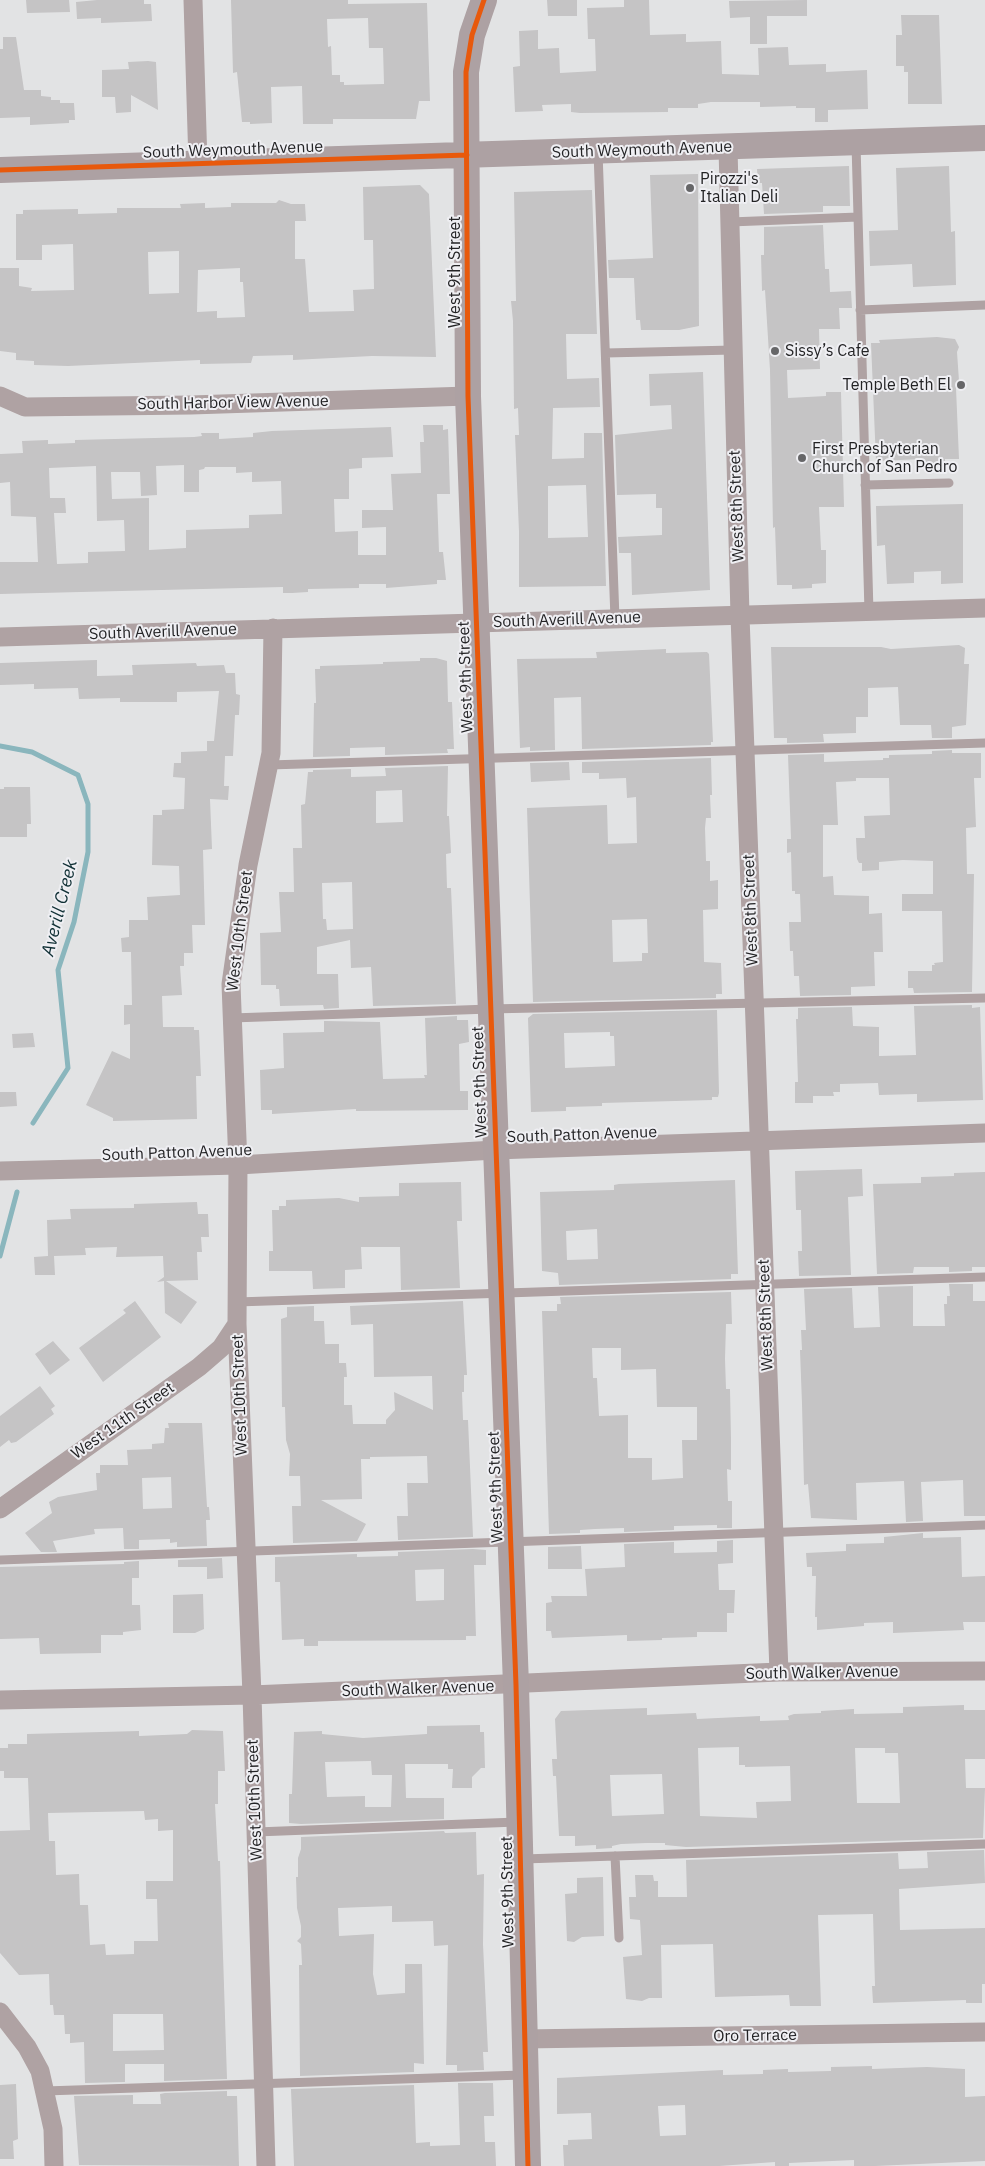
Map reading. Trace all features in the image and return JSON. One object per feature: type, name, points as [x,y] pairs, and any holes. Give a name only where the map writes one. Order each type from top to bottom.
[{"type":"main road","name":"West 9th Street","points":[[484,0],[472,35],[466,72],[468,396],[516,1685],[528,2166]]},
{"type":"main road","name":"South Weymouth Avenue","points":[[0,170],[728,148],[985,138]]},
{"type":"street","points":[[193,0],[198,164]]},
{"type":"street","name":"West 8th Street","points":[[728,148],[740,616],[780,1672]]},
{"type":"street","name":"South Harbor View Avenue","points":[[0,396],[25,407],[191,405],[468,396]]},
{"type":"street","name":"South Averill Avenue","points":[[0,637],[985,608]]},
{"type":"street","name":"West 10th Street","points":[[266,2166],[252,1695],[237,1324],[238,1165],[230,984],[248,865],[271,753],[273,628]]},
{"type":"street","name":"South Patton Avenue","points":[[0,1171],[238,1165],[495,1150],[759,1142],[985,1132]]},
{"type":"street","name":"West 11th Street","points":[[0,1509],[199,1367],[221,1348],[237,1324]]},
{"type":"street","name":"South Walker Avenue","points":[[0,1700],[252,1695],[780,1672],[985,1671]]},
{"type":"street","points":[[0,2012],[27,2047],[40,2071],[53,2129],[54,2166]]},
{"type":"street","name":"Oro Terrace","points":[[524,2039],[985,2032]]},
{"type":"lane","points":[[856,143],[869,612]]},
{"type":"lane","points":[[598,152],[615,619]]},
{"type":"lane","points":[[730,222],[858,217]]},
{"type":"lane","points":[[860,310],[985,305]]},
{"type":"lane","points":[[606,353],[733,350]]},
{"type":"lane","points":[[865,485],[949,483]]},
{"type":"lane","points":[[269,765],[985,743]]},
{"type":"lane","points":[[232,1018],[490,1009],[985,998]]},
{"type":"lane","points":[[237,1302],[500,1291],[985,1277]]},
{"type":"lane","points":[[0,1560],[985,1525]]},
{"type":"lane","points":[[256,1832],[519,1822]]},
{"type":"lane","points":[[520,1859],[985,1844]]},
{"type":"lane","points":[[615,1856],[619,1938]]},
{"type":"lane","points":[[46,2091],[526,2075]]},
{"type":"building","points":[[26,0],[69,0],[70,12],[27,13]]},
{"type":"building","points":[[144,0],[144,4],[151,4],[152,21],[101,23],[101,18],[77,19],[76,2]]},
{"type":"building","points":[[231,0],[348,0],[348,4],[427,3],[430,101],[419,101],[416,119],[333,119],[333,124],[303,124],[302,86],[271,87],[272,123],[250,124],[250,122],[242,122],[237,72],[233,73]],"holes":[[[368,18],[369,48],[383,48],[384,84],[344,85],[344,82],[340,82],[340,75],[332,75],[331,46],[328,47],[327,19]]]},
{"type":"building","points":[[547,0],[577,0],[577,16],[548,16]]},
{"type":"building","points":[[624,0],[649,0],[650,35],[686,34],[686,42],[721,41],[722,74],[759,75],[758,48],[788,47],[789,65],[826,64],[826,72],[867,70],[868,109],[828,110],[828,122],[815,122],[815,108],[796,108],[796,106],[760,107],[760,102],[711,102],[698,104],[698,108],[668,108],[668,112],[580,113],[571,112],[571,104],[542,105],[543,111],[515,112],[513,67],[520,66],[519,31],[538,30],[538,49],[559,48],[560,73],[596,71],[595,39],[588,39],[587,8],[624,7]]},
{"type":"building","points":[[807,0],[807,16],[767,16],[767,44],[750,44],[750,17],[730,18],[729,1]]},
{"type":"building","points":[[901,15],[939,15],[942,104],[908,104],[908,72],[904,72],[904,66],[896,66],[896,35],[902,35]]},
{"type":"building","points":[[3,37],[16,37],[24,90],[41,90],[41,96],[51,97],[51,100],[60,100],[60,103],[74,103],[75,120],[69,120],[69,123],[30,125],[30,117],[0,118],[0,49],[3,49]]},
{"type":"building","points":[[128,62],[156,62],[158,110],[131,95],[131,112],[116,113],[115,97],[102,97],[102,70],[129,69]]},
{"type":"building","points":[[849,166],[850,206],[823,206],[823,212],[764,214],[762,183],[758,183],[757,169]]},
{"type":"building","points":[[949,166],[951,232],[955,231],[956,285],[913,287],[912,264],[870,266],[869,231],[898,230],[896,168]]},
{"type":"building","points":[[698,174],[699,326],[679,330],[641,330],[640,320],[636,320],[634,278],[609,278],[608,260],[653,258],[650,175]]},
{"type":"building","points":[[420,185],[429,194],[436,357],[372,356],[293,360],[293,355],[253,356],[251,363],[200,364],[200,360],[68,366],[34,365],[34,361],[16,360],[16,353],[0,351],[0,268],[19,268],[19,286],[32,288],[31,291],[74,290],[73,244],[42,245],[42,260],[16,260],[16,214],[23,214],[23,210],[78,209],[78,214],[117,213],[117,208],[181,208],[180,204],[205,203],[205,208],[231,207],[231,203],[276,203],[279,200],[291,204],[305,204],[306,221],[295,221],[295,259],[305,259],[309,312],[354,311],[353,290],[374,289],[373,240],[364,240],[363,187]],"holes":[[[179,251],[179,293],[149,294],[148,252]],[[240,268],[240,282],[243,282],[245,317],[217,318],[217,311],[197,312],[198,270]]]},
{"type":"building","points":[[592,190],[597,334],[566,334],[567,379],[599,378],[600,407],[553,408],[552,459],[584,458],[584,433],[602,433],[606,586],[519,587],[515,435],[519,435],[518,408],[514,409],[511,301],[516,301],[514,192]],"holes":[[[586,485],[588,537],[548,538],[548,486]]]},
{"type":"building","points":[[823,225],[825,269],[829,269],[830,292],[851,291],[852,308],[839,308],[840,329],[819,329],[820,369],[787,370],[788,398],[826,396],[826,392],[841,392],[844,507],[819,507],[821,550],[826,550],[826,583],[812,584],[812,588],[792,589],[792,585],[777,585],[775,527],[773,528],[770,370],[765,290],[762,291],[761,255],[764,255],[764,227]]},
{"type":"building","points":[[937,337],[955,339],[959,347],[957,352],[959,381],[956,388],[959,459],[945,459],[945,465],[924,465],[924,459],[876,461],[871,343],[880,343],[879,340]]},
{"type":"building","points":[[703,372],[710,590],[632,595],[631,553],[619,553],[618,537],[662,535],[662,508],[656,508],[656,494],[617,495],[615,435],[672,429],[671,405],[650,406],[649,374]]},
{"type":"building","points":[[423,425],[443,425],[443,430],[448,429],[450,494],[437,494],[439,552],[443,552],[446,580],[437,580],[437,584],[386,588],[386,584],[359,584],[359,588],[308,589],[308,592],[292,593],[283,593],[283,587],[0,594],[0,562],[38,562],[36,517],[11,516],[10,482],[0,483],[0,454],[23,453],[22,441],[48,440],[48,444],[75,443],[75,440],[194,437],[202,436],[201,433],[219,433],[219,439],[253,437],[253,433],[272,431],[391,427],[393,457],[362,458],[362,468],[349,469],[349,499],[334,499],[335,532],[358,531],[358,555],[386,555],[386,527],[362,528],[362,510],[393,510],[391,474],[421,473],[420,442],[424,442]],"holes":[[[184,465],[184,492],[199,492],[199,470],[205,467],[236,467],[236,473],[252,472],[252,482],[281,481],[282,514],[249,515],[249,528],[186,530],[186,548],[149,550],[149,498],[112,499],[111,472],[140,472],[141,496],[157,495],[156,466]],[[96,466],[97,521],[124,520],[125,551],[88,552],[88,563],[57,564],[54,513],[66,513],[65,498],[50,498],[49,468]]]},
{"type":"building","points":[[963,504],[963,583],[941,584],[941,571],[914,572],[914,583],[887,584],[885,545],[877,546],[876,506]]},
{"type":"building","points":[[959,645],[965,648],[964,664],[969,664],[966,725],[952,727],[952,738],[932,738],[931,725],[900,725],[898,687],[868,688],[868,717],[856,717],[856,733],[823,734],[824,742],[787,743],[787,738],[774,738],[771,647],[881,647],[891,649]]},
{"type":"building","points":[[666,649],[666,653],[707,652],[709,654],[713,742],[711,742],[711,745],[582,749],[581,697],[554,698],[555,750],[530,751],[530,747],[520,748],[517,659],[597,658],[596,652]]},
{"type":"building","points":[[420,658],[436,658],[447,661],[448,702],[452,702],[454,749],[447,749],[448,753],[385,755],[385,747],[350,748],[350,756],[313,757],[314,703],[316,703],[315,669],[320,669],[320,666],[420,661]]},
{"type":"building","points":[[97,660],[97,676],[133,675],[132,665],[196,663],[197,666],[224,665],[226,673],[235,673],[236,694],[240,695],[239,715],[235,715],[233,756],[225,756],[224,786],[229,786],[228,800],[210,799],[212,849],[203,850],[205,925],[192,925],[193,953],[184,953],[184,966],[180,966],[182,995],[162,996],[163,1027],[194,1027],[194,1030],[199,1030],[201,1076],[196,1076],[197,1119],[113,1121],[113,1118],[86,1105],[112,1051],[130,1059],[130,1024],[124,1025],[124,1005],[132,1005],[131,952],[122,952],[121,938],[129,937],[129,920],[148,920],[147,897],[180,895],[179,866],[152,865],[153,815],[162,815],[162,810],[184,809],[185,778],[173,777],[174,763],[181,763],[181,752],[207,751],[207,741],[214,741],[219,691],[177,692],[177,702],[120,702],[120,698],[79,699],[78,688],[34,689],[34,684],[0,685],[0,663]]},
{"type":"building","points":[[952,750],[952,753],[981,753],[981,778],[974,778],[976,827],[966,828],[967,874],[974,874],[972,992],[914,993],[913,988],[908,988],[908,971],[932,971],[934,963],[943,962],[942,911],[902,911],[902,894],[933,894],[933,861],[903,860],[879,862],[879,870],[862,871],[862,863],[859,863],[857,859],[856,838],[865,838],[864,816],[890,815],[889,778],[856,778],[856,781],[836,782],[838,825],[823,825],[823,877],[833,876],[834,895],[869,896],[869,914],[882,913],[883,952],[874,952],[875,986],[851,987],[851,995],[800,996],[799,976],[794,976],[793,951],[790,951],[789,922],[801,922],[800,894],[795,894],[795,891],[792,891],[791,852],[787,853],[787,839],[791,839],[788,755],[824,754],[824,762],[883,760],[883,758],[889,758],[889,755],[932,754],[932,751]]},
{"type":"building","points":[[711,758],[711,818],[706,818],[706,861],[710,861],[710,881],[718,880],[718,909],[703,910],[704,962],[721,963],[722,994],[716,994],[716,998],[533,1002],[527,808],[607,805],[608,844],[637,843],[636,797],[627,798],[626,778],[599,779],[599,773],[582,773],[582,762]],"holes":[[[647,919],[648,953],[642,953],[642,961],[613,962],[612,920]]]},
{"type":"building","points":[[569,762],[570,780],[531,782],[530,763]]},
{"type":"building","points":[[448,766],[447,816],[449,816],[451,853],[446,854],[447,888],[451,888],[456,1004],[373,1006],[371,967],[351,968],[350,940],[317,947],[317,974],[338,974],[339,1008],[324,1009],[323,1005],[280,1006],[279,989],[276,989],[276,985],[261,985],[260,933],[281,932],[279,892],[294,892],[293,848],[302,848],[301,805],[305,804],[308,772],[313,772],[313,770],[351,769],[351,777],[386,776],[385,768]],"holes":[[[402,790],[403,822],[376,823],[376,791]],[[352,882],[353,929],[327,930],[326,919],[323,919],[322,883]]]},
{"type":"building","points":[[4,787],[30,787],[31,824],[27,824],[27,837],[0,837],[0,789],[4,789]]},
{"type":"building","points":[[972,1005],[972,1008],[980,1007],[983,1100],[917,1102],[917,1094],[879,1095],[878,1083],[840,1084],[840,1092],[833,1092],[834,1096],[813,1096],[813,1103],[795,1103],[795,1082],[798,1082],[796,1019],[798,1019],[798,1008],[852,1007],[853,1026],[879,1027],[879,1056],[916,1055],[914,1006]]},
{"type":"building","points":[[717,1010],[718,1097],[712,1097],[712,1100],[602,1103],[602,1106],[566,1107],[566,1111],[531,1112],[528,1018],[533,1014]],"holes":[[[610,1032],[610,1036],[614,1036],[615,1066],[565,1068],[564,1033]]]},
{"type":"building","points":[[457,1016],[457,1020],[468,1020],[469,1042],[459,1044],[460,1091],[468,1091],[468,1110],[356,1111],[356,1109],[272,1114],[272,1110],[261,1110],[260,1070],[284,1068],[283,1033],[324,1032],[324,1021],[380,1022],[383,1079],[425,1078],[424,1075],[427,1075],[425,1018]]},
{"type":"building","points":[[33,1033],[35,1047],[13,1048],[12,1034]]},
{"type":"building","points":[[0,1092],[16,1092],[17,1106],[0,1107]]},
{"type":"building","points":[[862,1169],[863,1196],[848,1197],[851,1275],[799,1276],[798,1251],[802,1251],[801,1210],[796,1210],[795,1171]]},
{"type":"building","points":[[985,1172],[985,1267],[972,1267],[972,1271],[949,1272],[949,1267],[914,1267],[913,1273],[877,1274],[873,1184],[921,1183],[921,1177],[954,1176],[954,1173]]},
{"type":"building","points":[[735,1180],[738,1274],[731,1274],[731,1279],[559,1285],[558,1273],[542,1271],[540,1192],[614,1190],[614,1185]],"holes":[[[597,1229],[598,1259],[567,1260],[566,1231]]]},
{"type":"building","points":[[461,1182],[462,1221],[457,1221],[460,1288],[401,1290],[400,1247],[361,1247],[362,1269],[345,1270],[345,1288],[313,1289],[312,1271],[269,1271],[269,1251],[273,1251],[272,1210],[279,1210],[279,1206],[286,1206],[286,1200],[339,1198],[359,1202],[359,1197],[399,1196],[399,1183]]},
{"type":"building","points":[[197,1202],[198,1214],[208,1214],[209,1237],[201,1237],[202,1252],[197,1252],[198,1280],[166,1281],[197,1302],[181,1324],[165,1313],[164,1281],[157,1282],[164,1277],[163,1256],[116,1257],[117,1247],[85,1248],[86,1255],[54,1256],[55,1275],[35,1275],[34,1257],[48,1256],[47,1220],[71,1219],[70,1209],[134,1208],[134,1204]]},
{"type":"building","points":[[949,1284],[973,1284],[973,1301],[985,1301],[985,1516],[964,1516],[963,1480],[921,1482],[923,1521],[906,1522],[904,1481],[856,1483],[857,1520],[811,1518],[808,1484],[804,1485],[800,1350],[802,1350],[801,1330],[806,1330],[804,1289],[852,1288],[854,1328],[880,1327],[878,1287],[913,1286],[913,1326],[945,1326],[944,1304],[947,1304],[947,1296],[950,1296]]},
{"type":"building","points":[[731,1292],[732,1324],[726,1324],[725,1359],[726,1389],[730,1389],[731,1470],[727,1469],[728,1501],[732,1501],[732,1528],[717,1528],[717,1525],[674,1526],[674,1530],[624,1532],[624,1528],[580,1530],[580,1533],[549,1534],[542,1311],[557,1311],[557,1304],[561,1304],[560,1297]],"holes":[[[592,1348],[621,1348],[621,1370],[656,1369],[657,1407],[697,1407],[697,1440],[682,1440],[683,1478],[652,1480],[652,1458],[628,1458],[628,1415],[599,1416],[597,1378],[593,1378]]]},
{"type":"building","points":[[135,1301],[161,1337],[103,1382],[79,1348],[126,1313],[123,1310]]},
{"type":"building","points":[[463,1301],[467,1375],[464,1375],[464,1392],[462,1392],[463,1420],[468,1420],[473,1537],[398,1540],[397,1516],[408,1516],[407,1483],[428,1483],[427,1456],[370,1457],[370,1459],[361,1459],[362,1499],[321,1500],[366,1524],[357,1541],[293,1543],[292,1506],[301,1506],[300,1476],[289,1476],[290,1454],[286,1440],[285,1407],[282,1407],[281,1319],[287,1317],[287,1307],[314,1306],[314,1321],[324,1321],[325,1344],[339,1344],[339,1363],[346,1363],[347,1377],[344,1377],[344,1405],[352,1405],[353,1424],[386,1424],[386,1420],[395,1410],[394,1392],[433,1410],[432,1376],[374,1377],[373,1324],[351,1325],[350,1306]]},
{"type":"building","points":[[53,1341],[70,1360],[50,1375],[35,1354]]},
{"type":"building","points":[[40,1386],[55,1406],[51,1409],[54,1414],[16,1442],[11,1443],[9,1440],[0,1447],[0,1416]]},
{"type":"building","points":[[168,1423],[202,1423],[207,1507],[209,1507],[210,1520],[206,1520],[207,1546],[177,1547],[177,1542],[170,1543],[170,1539],[139,1540],[139,1549],[124,1549],[123,1528],[94,1529],[95,1534],[53,1541],[57,1552],[41,1552],[25,1533],[52,1513],[49,1502],[58,1497],[97,1490],[96,1473],[100,1473],[100,1465],[128,1465],[127,1450],[152,1449],[152,1444],[164,1443],[165,1428],[169,1428]],"holes":[[[171,1477],[172,1508],[143,1509],[142,1478]]]},
{"type":"building","points":[[923,1533],[923,1538],[961,1537],[962,1577],[985,1576],[985,1622],[963,1622],[964,1630],[893,1633],[893,1622],[864,1623],[864,1626],[817,1630],[817,1617],[815,1617],[816,1576],[812,1576],[812,1567],[807,1567],[806,1553],[846,1551],[846,1544],[884,1543],[884,1537]]},
{"type":"building","points":[[733,1540],[733,1563],[718,1564],[719,1590],[735,1590],[734,1613],[727,1613],[727,1632],[697,1632],[697,1637],[627,1641],[627,1635],[552,1638],[551,1631],[546,1631],[546,1603],[552,1602],[551,1596],[587,1596],[585,1569],[625,1567],[624,1544],[674,1542],[674,1553],[717,1552],[717,1541]]},
{"type":"building","points":[[581,1546],[582,1569],[548,1569],[548,1547]]},
{"type":"building","points":[[486,1550],[486,1565],[474,1565],[476,1636],[466,1636],[466,1640],[318,1641],[318,1646],[304,1646],[304,1639],[282,1640],[280,1582],[275,1582],[275,1557],[357,1554],[357,1557],[398,1556],[398,1552]],"holes":[[[444,1569],[444,1600],[416,1601],[415,1570]]]},
{"type":"building","points":[[222,1558],[223,1578],[207,1579],[207,1567],[178,1567],[178,1560]]},
{"type":"building","points":[[139,1561],[139,1578],[132,1578],[132,1605],[140,1605],[141,1630],[123,1632],[123,1635],[101,1635],[101,1653],[40,1654],[39,1638],[0,1639],[0,1567],[124,1564],[124,1562]]},
{"type":"building","points":[[203,1594],[204,1629],[195,1633],[173,1633],[173,1595]]},
{"type":"building","points":[[964,1705],[964,1710],[985,1710],[985,1759],[965,1759],[966,1788],[985,1788],[983,1838],[686,1847],[665,1845],[665,1843],[647,1843],[621,1844],[612,1846],[612,1848],[596,1849],[596,1845],[575,1846],[575,1836],[559,1836],[556,1776],[553,1776],[552,1759],[557,1759],[555,1719],[561,1711],[647,1708],[647,1715],[696,1713],[697,1719],[760,1716],[760,1721],[789,1720],[788,1716],[794,1714],[854,1709],[854,1714],[903,1713],[903,1707]],"holes":[[[739,1747],[739,1765],[745,1765],[745,1767],[790,1766],[791,1801],[756,1802],[757,1818],[700,1816],[698,1748]],[[855,1748],[885,1748],[885,1753],[898,1753],[900,1803],[857,1803]],[[662,1774],[664,1814],[612,1816],[610,1775]]]},
{"type":"building","points":[[480,1725],[480,1732],[484,1732],[485,1768],[481,1768],[472,1777],[472,1788],[452,1788],[453,1769],[448,1769],[448,1764],[405,1764],[406,1798],[444,1798],[444,1819],[289,1823],[289,1794],[292,1794],[294,1732],[322,1731],[322,1734],[363,1738],[427,1734],[427,1726]],"holes":[[[371,1761],[372,1775],[392,1775],[391,1807],[365,1807],[365,1796],[327,1797],[325,1762]]]},
{"type":"building","points":[[192,1730],[223,1731],[225,1771],[218,1771],[218,1804],[215,1804],[218,1861],[220,1861],[227,2079],[164,2081],[164,2064],[125,2064],[125,2082],[85,2083],[84,2042],[70,2043],[70,2034],[65,2034],[64,2015],[54,2015],[53,2005],[50,2005],[49,1974],[19,1975],[0,1953],[0,1831],[30,1830],[28,1778],[4,1778],[4,1771],[0,1771],[0,1748],[8,1748],[8,1744],[27,1744],[27,1734],[139,1731],[139,1736],[187,1734]],"holes":[[[144,1811],[145,1820],[158,1819],[158,1831],[173,1830],[173,1881],[146,1881],[146,1899],[157,1899],[158,1941],[134,1941],[134,1954],[106,1955],[105,1944],[90,1945],[88,1905],[80,1905],[79,1874],[56,1875],[55,1841],[49,1841],[48,1813]],[[113,2014],[163,2014],[164,2050],[113,2051]]]},
{"type":"building","points":[[444,1831],[445,1833],[476,1832],[477,1875],[484,1874],[483,1944],[488,2052],[483,2052],[484,2070],[457,2071],[457,2065],[446,2065],[448,1945],[434,1946],[433,1921],[392,1922],[392,1906],[338,1908],[339,1936],[374,1934],[373,1974],[377,1995],[405,1993],[405,1964],[422,1964],[424,2064],[414,2063],[414,2072],[300,2076],[299,1965],[302,1965],[301,1944],[297,1941],[301,1937],[301,1926],[297,1908],[296,1877],[298,1877],[301,1837]]},
{"type":"building","points":[[984,1850],[985,1883],[899,1889],[900,1930],[985,1928],[985,1984],[982,1984],[982,2003],[966,2003],[966,2000],[873,2003],[872,1986],[875,1986],[873,1914],[818,1915],[821,2006],[790,2006],[789,1995],[715,1997],[713,1944],[661,1945],[662,1998],[649,1998],[642,2001],[626,1999],[623,1957],[642,1955],[640,1920],[630,1919],[629,1897],[636,1897],[635,1875],[653,1875],[654,1881],[658,1881],[658,1897],[687,1897],[686,1860],[898,1853],[899,1869],[928,1868],[927,1852]]},
{"type":"building","points":[[603,1877],[604,1936],[582,1937],[574,1942],[567,1941],[565,1894],[577,1893],[577,1878]]},
{"type":"building","points":[[872,2066],[872,2069],[927,2067],[965,2069],[965,2097],[985,2096],[985,2161],[875,2166],[854,2166],[854,2160],[789,2163],[789,2166],[775,2166],[775,2162],[719,2166],[564,2166],[563,2145],[568,2145],[568,2140],[592,2139],[591,2113],[557,2114],[557,2078],[723,2070],[723,2075],[763,2074],[763,2070],[788,2069],[788,2072],[831,2071],[831,2067]],"holes":[[[685,2105],[686,2135],[660,2136],[658,2106]]]},
{"type":"building","points":[[458,2083],[493,2083],[494,2116],[484,2116],[485,2142],[495,2142],[496,2166],[294,2166],[291,2089],[414,2085],[416,2143],[430,2142],[430,2146],[460,2145]]},
{"type":"building","points":[[16,2084],[18,2139],[13,2141],[14,2159],[0,2159],[0,2085]]},
{"type":"building","points":[[227,2091],[227,2096],[237,2096],[239,2166],[79,2165],[74,2096],[133,2095],[133,2104],[161,2104],[160,2094],[165,2093]]},
{"type":"waterway","name":"Averill Creek","points":[[0,746],[32,752],[78,775],[88,804],[88,852],[74,922],[58,970],[68,1068],[33,1123]]},
{"type":"waterway","name":"Averill Creek","points":[[0,1256],[17,1192]]},
{"type":"cycle path","points":[[484,0],[472,35],[466,72],[468,396],[516,1685],[528,2166]]},
{"type":"cycle path","points":[[0,170],[467,155]]},
{"type":"place","name":"Pirozzi's Italian Deli","points":[[690,188]]},
{"type":"place","name":"Sissy’s Cafe","points":[[775,351]]},
{"type":"place","name":"Temple Beth El","points":[[961,385]]},
{"type":"place","name":"First Presbyterian Church of San Pedro","points":[[802,458]]}]
